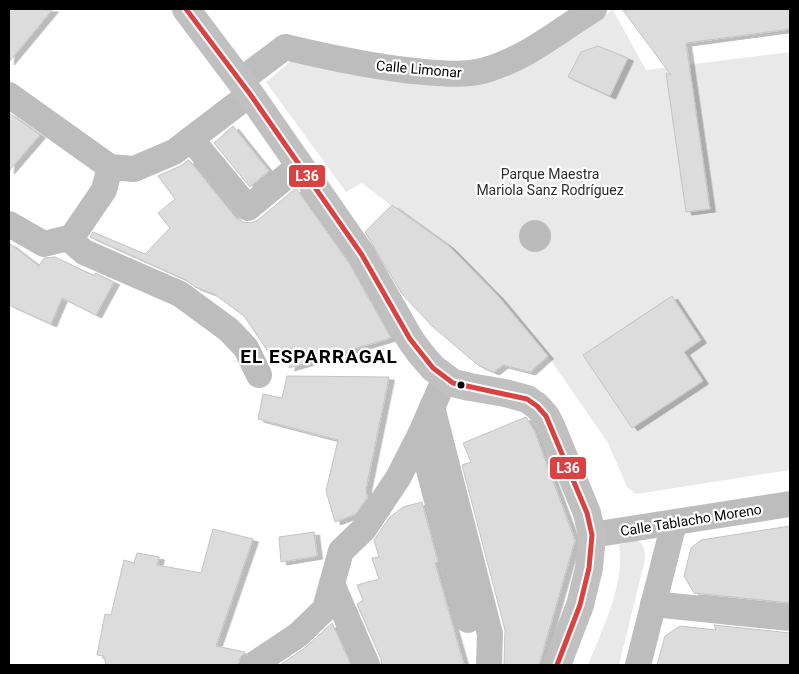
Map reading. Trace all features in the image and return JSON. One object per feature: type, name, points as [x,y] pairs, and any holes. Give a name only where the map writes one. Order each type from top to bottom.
[{"type":"main road","points":[[186,9],[245,88],[362,255],[410,340],[433,368],[445,378],[461,386],[515,395],[527,399],[538,406],[546,416],[587,513],[592,535],[589,568],[580,605],[558,665]]},
{"type":"street","name":"Calle Limonar","points":[[110,167],[134,169],[174,152],[191,139],[245,88],[285,47],[404,70],[450,74],[479,72],[519,57],[594,9]]},
{"type":"street","points":[[9,95],[110,167],[104,190],[72,236],[44,244],[9,224]]},
{"type":"street","points":[[191,139],[248,208],[300,165]]},
{"type":"street","points":[[68,238],[84,252],[180,294],[222,324],[246,348],[259,375]]},
{"type":"street","points":[[263,663],[298,635],[325,609],[340,551],[364,529],[398,478],[420,435],[445,378]]},
{"type":"street","points":[[432,407],[490,634],[489,665]]},
{"type":"street","points":[[420,435],[481,665]]},
{"type":"street","name":"Calle Tablacho Moreno","points":[[592,535],[790,504]]},
{"type":"street","points":[[638,665],[674,523]]},
{"type":"street","points":[[332,584],[367,665]]},
{"type":"street","points":[[653,604],[790,618]]},
{"type":"green space","name":"Parque Maestra Mariola Sanz Rodríguez","points":[[613,10],[646,70],[790,52],[790,470],[636,494],[627,487],[608,443],[548,356],[499,297],[463,261],[362,183],[346,192],[266,82],[291,61],[419,85],[481,83],[528,65]]},
{"type":"green space","points":[[635,540],[643,547],[645,559],[619,665],[588,665],[606,622],[616,590],[620,559],[619,545]]},
{"type":"shaded area","points":[[535,220],[547,224],[551,236],[547,248],[535,252],[523,248],[519,236],[523,224]]},
{"type":"building","points":[[9,9],[53,9],[9,62]]},
{"type":"building","points":[[622,9],[790,9],[790,29],[686,43],[710,209],[686,212],[666,73],[671,75]]},
{"type":"building","points":[[598,46],[628,58],[610,96],[568,77],[581,52]]},
{"type":"building","points":[[9,113],[40,135],[9,171]]},
{"type":"building","points":[[233,126],[269,171],[250,187],[214,143]]},
{"type":"building","points":[[189,160],[236,218],[243,222],[251,223],[258,220],[296,188],[349,263],[391,338],[289,368],[294,348],[267,350],[244,316],[214,294],[195,287],[186,280],[90,237],[93,232],[145,254],[170,228],[158,213],[175,199],[158,176]]},
{"type":"building","points":[[392,205],[449,246],[499,297],[548,356],[530,372],[503,365],[494,372],[479,366],[433,327],[402,294],[365,232]]},
{"type":"building","points":[[9,243],[39,266],[44,258],[55,257],[95,276],[95,273],[114,282],[96,315],[62,298],[51,324],[9,305]]},
{"type":"building","points":[[672,296],[701,340],[684,352],[703,381],[632,428],[583,355]]},
{"type":"building","points":[[287,376],[389,377],[366,489],[367,498],[356,514],[335,522],[326,491],[338,440],[258,419],[263,394],[282,398]]},
{"type":"building","points":[[526,417],[534,430],[575,540],[539,665],[504,665],[505,630],[462,465],[471,462],[463,443]]},
{"type":"building","points":[[422,502],[438,562],[435,563],[464,665],[382,665],[357,604],[363,600],[357,585],[379,579],[372,558],[379,557],[374,540],[389,518],[403,507]]},
{"type":"building","points":[[790,526],[790,603],[694,593],[684,576],[691,548],[701,540]]},
{"type":"building","points":[[213,529],[253,539],[216,646],[245,652],[240,658],[238,665],[106,665],[104,656],[97,655],[105,614],[111,615],[124,560],[134,563],[137,553],[159,557],[157,565],[201,573]]},
{"type":"building","points":[[314,532],[317,556],[281,562],[279,537]]},
{"type":"building","points":[[332,623],[351,665],[280,665],[306,647]]},
{"type":"building","points":[[714,625],[790,633],[790,665],[657,665],[665,636],[680,626],[716,630]]},
{"type":"transit line","name":"L36","points":[[186,9],[250,94],[362,255],[410,339],[433,368],[453,383],[527,399],[546,416],[587,513],[592,535],[589,568],[580,605],[557,665]]},
{"type":"district","name":"EL ESPARRAGAL","points":[[319,356]]}]
